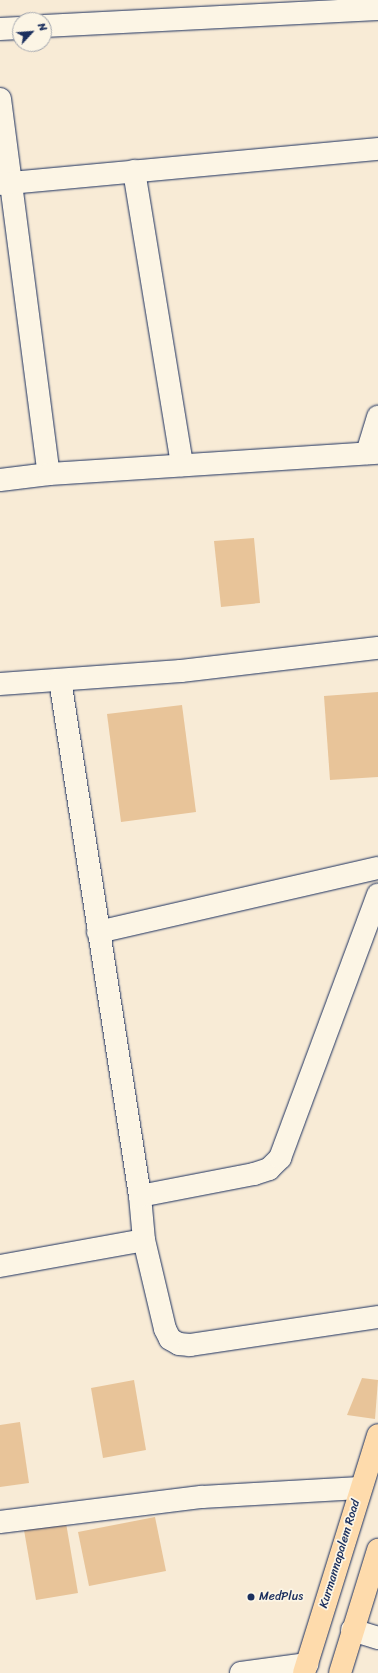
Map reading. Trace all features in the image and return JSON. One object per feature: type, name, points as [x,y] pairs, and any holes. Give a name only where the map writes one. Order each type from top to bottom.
[{"type":"main road","name":"Kurmannapalem Road","points":[[305,1668],[360,1488],[378,1435]]},
{"type":"main road","points":[[340,1673],[352,1630],[378,1550]]},
{"type":"street","points":[[52,26],[378,9]]},
{"type":"street","points":[[0,29],[12,28]]},
{"type":"street","points":[[0,99],[6,183],[50,474]]},
{"type":"street","points":[[6,183],[378,149]]},
{"type":"street","points":[[134,171],[182,465]]},
{"type":"street","points":[[0,480],[50,474],[372,453],[378,417]]},
{"type":"street","points":[[0,684],[181,671],[378,648]]},
{"type":"street","points":[[60,680],[140,1196],[144,1240],[165,1329],[170,1339],[179,1344],[190,1345],[378,1317]]},
{"type":"street","points":[[98,932],[378,868]]},
{"type":"street","points":[[140,1196],[254,1174],[269,1169],[280,1158],[378,895]]},
{"type":"street","points":[[0,1266],[144,1240]]},
{"type":"street","points":[[0,1522],[202,1497],[360,1488]]},
{"type":"street","points":[[352,1630],[378,1638]]},
{"type":"street","points":[[241,1673],[305,1668]]},
{"type":"building","points":[[254,538],[260,603],[221,607],[214,541]]},
{"type":"building","points":[[378,692],[378,777],[330,780],[324,696]]},
{"type":"building","points":[[182,705],[196,812],[121,822],[107,714]]},
{"type":"building","points":[[362,1378],[378,1380],[375,1419],[347,1415]]},
{"type":"building","points":[[134,1380],[146,1450],[103,1458],[91,1388]]},
{"type":"building","points":[[20,1422],[29,1483],[0,1487],[0,1425]]},
{"type":"building","points":[[155,1517],[166,1571],[89,1586],[78,1532]]},
{"type":"building","points":[[66,1523],[78,1593],[36,1600],[24,1530]]},
{"type":"place","name":"MedPlus","points":[[251,1597]]}]
